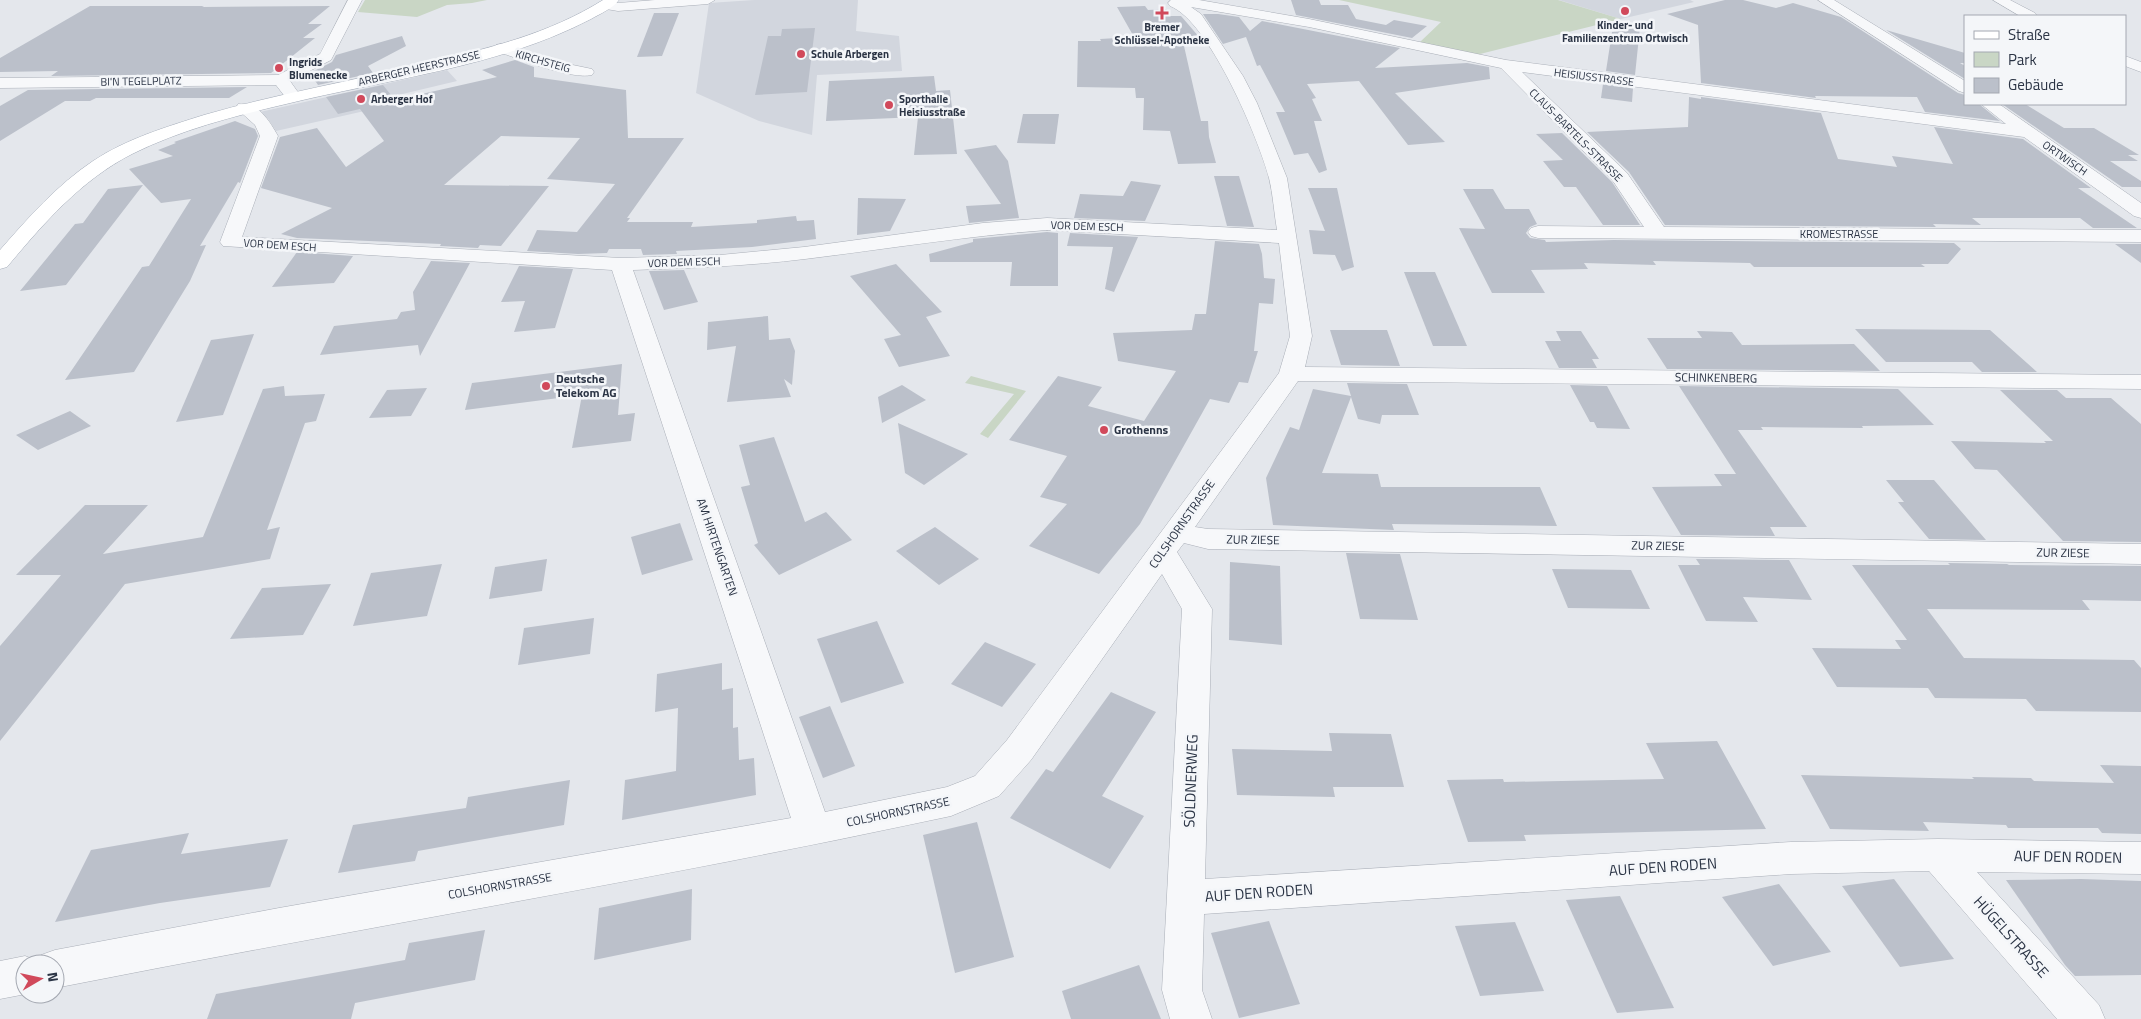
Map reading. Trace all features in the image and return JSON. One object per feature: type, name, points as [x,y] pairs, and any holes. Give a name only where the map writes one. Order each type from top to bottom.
[{"type":"main road","name":"ARBERGER HEERSTRASSE","points":[[0,263],[56,202],[88,173],[122,152],[160,135],[244,108],[412,71],[501,48],[560,27],[608,3]]},
{"type":"street","points":[[293,96],[281,80],[326,57],[355,0]]},
{"type":"street","points":[[608,3],[618,7],[708,0]]},
{"type":"street","points":[[1825,0],[1964,87]]},
{"type":"street","points":[[2000,0],[2028,15]]},
{"type":"street","name":"HEISIUSSTRASSE","points":[[1182,2],[1309,23],[1506,65],[2028,132]]},
{"type":"street","name":"COLSHORNSTRASSE","points":[[65,967],[298,922],[813,830],[950,802],[986,786],[1019,750],[1291,374],[1301,336],[1278,178],[1249,103],[1235,76],[1196,17],[1182,2]]},
{"type":"street","name":"KIRCHSTEIG","points":[[501,48],[560,67],[586,72]]},
{"type":"street","points":[[2126,61],[2141,67]]},
{"type":"street","name":"CLAUS-BARTELS-STRASSE","points":[[1506,65],[1620,177],[1658,232]]},
{"type":"street","name":"BI'N TEGELPLATZ","points":[[0,83],[281,80]]},
{"type":"street","name":"ORTWISCH","points":[[1990,105],[2141,212]]},
{"type":"street","name":"VOR DEM ESCH","points":[[244,108],[262,122],[269,136],[230,242],[621,264],[720,261],[787,255],[984,229],[1047,224],[1288,237]]},
{"type":"street","name":"KROMESTRASSE","points":[[1538,232],[2141,236]]},
{"type":"street","name":"AM HIRTENGARTEN","points":[[621,264],[813,830]]},
{"type":"street","name":"SCHINKENBERG","points":[[1291,374],[2141,382]]},
{"type":"street","name":"ZUR ZIESE","points":[[1170,542],[1208,539],[2141,554]]},
{"type":"street","name":"SÖLDNERWEG","points":[[1170,542],[1197,609],[1182,990],[1191,1019]]},
{"type":"street","name":"AUF DEN RODEN","points":[[1186,898],[1791,858],[1938,855],[2141,858]]},
{"type":"street","name":"HÜGELSTRASSE","points":[[1938,855],[2084,1019]]},
{"type":"street","points":[[0,980],[15,977]]},
{"type":"shaded area","name":"Schule Arbergen","points":[[754,0],[858,0],[856,31],[899,36],[902,71],[817,75],[812,135],[759,121],[696,93],[709,3]]},
{"type":"shaded area","name":"Kinder- und Familienzentrum Ortwisch","points":[[1559,0],[1690,0],[1694,2],[1621,19]]},
{"type":"shaded area","points":[[447,70],[457,81],[394,96],[400,103],[276,131],[268,119],[260,112]]},
{"type":"green space","points":[[365,0],[487,0],[447,5],[417,17],[358,12]]},
{"type":"green space","points":[[1339,0],[1558,0],[1621,19],[1476,55],[1420,42],[1441,22]]},
{"type":"green space","points":[[971,376],[1026,391],[988,438],[980,434],[1014,394],[965,383]]},
{"type":"building","points":[[1291,0],[1319,0],[1321,5],[1348,5],[1356,19],[1386,25],[1394,20],[1427,26],[1412,38],[1296,15]]},
{"type":"building","points":[[1725,0],[1743,0],[1776,8],[1793,3],[1841,17],[1958,93],[1964,95],[1964,105],[1980,105],[2000,121],[1925,112],[1917,97],[1815,96],[1816,98],[1701,83],[1698,25],[1667,14]]},
{"type":"building","points":[[90,6],[330,6],[308,24],[322,24],[303,38],[315,38],[271,73],[51,76],[58,71],[0,72],[0,58]]},
{"type":"building","points":[[1145,6],[1148,10],[1166,9],[1170,16],[1181,16],[1206,45],[1184,46],[1201,121],[1208,121],[1209,137],[1216,163],[1178,164],[1170,131],[1143,130],[1144,98],[1136,98],[1135,88],[1077,87],[1078,41],[1101,41],[1100,39],[1134,37],[1117,7]]},
{"type":"building","points":[[654,13],[679,13],[662,56],[637,57]]},
{"type":"building","points":[[1203,14],[1239,17],[1250,31],[1262,21],[1400,48],[1375,68],[1467,63],[1489,67],[1490,79],[1395,93],[1445,142],[1408,145],[1359,81],[1307,84],[1316,98],[1312,99],[1322,121],[1314,121],[1327,170],[1319,173],[1308,153],[1294,155],[1276,112],[1285,112],[1260,65],[1257,66],[1246,37],[1223,44]]},
{"type":"building","points":[[1640,27],[1635,75],[1606,71],[1612,32]]},
{"type":"building","points":[[815,28],[807,92],[755,95],[768,36],[781,36],[782,29]]},
{"type":"building","points":[[1886,30],[1964,53],[1964,63],[1960,63],[1964,65],[1964,78]]},
{"type":"building","points":[[402,36],[406,46],[368,66],[373,73],[318,85],[310,73],[332,62],[336,55]]},
{"type":"building","points":[[515,60],[534,67],[534,77],[626,90],[628,138],[684,138],[627,218],[630,218],[627,222],[693,222],[691,227],[757,223],[757,220],[796,216],[797,221],[814,220],[816,239],[752,247],[676,251],[677,254],[643,255],[641,249],[609,249],[607,253],[578,254],[527,251],[537,230],[577,232],[615,184],[547,179],[580,138],[501,136],[444,185],[549,186],[501,246],[480,245],[478,248],[440,246],[441,244],[297,238],[281,234],[332,208],[261,188],[280,137],[317,128],[346,167],[384,141],[360,109],[338,114],[326,97],[383,85],[395,100],[497,77],[482,70]]},
{"type":"building","name":"Sporthalle Heisiusstraße","points":[[934,76],[936,91],[950,90],[957,154],[914,155],[918,117],[826,121],[829,81]]},
{"type":"building","points":[[1603,84],[1633,88],[1632,102],[1601,98]]},
{"type":"building","points":[[247,87],[229,98],[96,98],[90,101],[65,101],[0,141],[0,106],[28,90]]},
{"type":"building","points":[[1689,97],[1821,113],[1838,159],[1897,167],[1892,156],[1953,164],[1934,127],[2023,139],[2091,188],[2078,188],[2137,228],[2093,228],[2080,218],[1972,218],[1981,225],[1933,224],[1936,227],[1665,225],[1629,172],[1587,132],[1688,127]]},
{"type":"building","points":[[2003,105],[2027,105],[2064,128],[2094,128],[2139,155],[2128,155],[2138,161],[2110,161],[2141,181],[2141,187],[2122,187]]},
{"type":"building","points":[[1023,114],[1059,114],[1055,144],[1017,143]]},
{"type":"building","points":[[235,121],[255,129],[258,136],[240,183],[238,182],[200,246],[206,245],[190,281],[134,372],[65,380],[142,267],[149,266],[191,199],[161,203],[129,169],[173,156],[158,150],[176,143],[174,142]]},
{"type":"building","points":[[1562,133],[1612,182],[1640,225],[1603,225],[1576,187],[1564,187],[1543,161],[1563,160],[1536,134]]},
{"type":"building","points":[[996,145],[1008,161],[1019,218],[969,223],[966,206],[1001,204],[964,150]]},
{"type":"building","points":[[1214,176],[1239,176],[1254,227],[1227,226]]},
{"type":"building","points":[[1131,181],[1161,185],[1145,221],[1074,218],[1080,194],[1123,196]]},
{"type":"building","points":[[143,185],[66,285],[20,291],[75,224],[83,223],[108,189]]},
{"type":"building","points":[[1308,188],[1337,188],[1354,267],[1342,271],[1335,255],[1313,254],[1309,230],[1325,231]]},
{"type":"building","points":[[1463,189],[1493,189],[1505,209],[1529,209],[1537,224],[1530,227],[1526,233],[1530,238],[1545,240],[1546,242],[1614,240],[1954,243],[1961,249],[1948,264],[1921,264],[1925,267],[1754,267],[1750,263],[1653,261],[1656,265],[1584,263],[1588,269],[1531,270],[1545,293],[1492,293],[1459,228],[1485,229]]},
{"type":"building","points":[[858,198],[906,199],[890,231],[857,235]]},
{"type":"building","points":[[1047,232],[1058,233],[1058,286],[1010,286],[1012,262],[930,262],[929,254],[973,242],[973,239]]},
{"type":"building","points":[[1070,233],[1138,237],[1114,292],[1105,289],[1113,247],[1067,246]]},
{"type":"building","points":[[1215,241],[1259,244],[1262,254],[1264,278],[1275,279],[1273,304],[1259,303],[1254,351],[1258,351],[1248,383],[1239,382],[1229,403],[1210,399],[1140,524],[1099,574],[1029,546],[1067,504],[1040,497],[1067,456],[1009,440],[1058,376],[1102,387],[1088,406],[1144,421],[1176,371],[1118,361],[1113,333],[1192,330],[1195,314],[1206,314]]},
{"type":"building","points":[[2115,244],[2141,244],[2141,263]]},
{"type":"building","points":[[297,252],[353,256],[334,283],[272,287]]},
{"type":"building","points":[[431,261],[470,263],[420,356],[418,345],[320,355],[334,326],[397,319],[401,312],[415,310],[413,292]]},
{"type":"building","points":[[896,264],[942,312],[926,317],[950,356],[899,367],[884,339],[901,335],[850,276]]},
{"type":"building","points":[[519,266],[573,269],[555,328],[514,332],[525,301],[501,302]]},
{"type":"building","points":[[684,270],[698,302],[664,310],[649,271]]},
{"type":"building","points":[[1404,272],[1435,272],[1467,346],[1433,346]]},
{"type":"building","points":[[768,316],[769,340],[790,338],[795,351],[792,385],[784,379],[791,397],[727,402],[736,346],[707,350],[708,322]]},
{"type":"building","points":[[1855,329],[1990,330],[2037,372],[1982,372],[1972,362],[1886,362]]},
{"type":"building","points":[[1330,330],[1387,330],[1400,366],[1341,365]]},
{"type":"building","points":[[1556,331],[1581,331],[1599,359],[1592,359],[1597,368],[1559,368],[1545,341],[1561,341]]},
{"type":"building","points":[[1697,331],[1732,332],[1742,345],[1854,344],[1880,371],[1667,369],[1647,338],[1702,338]]},
{"type":"building","points":[[254,334],[223,415],[176,422],[211,340]]},
{"type":"building","name":"Deutsche Telekom AG","points":[[622,364],[618,415],[635,413],[631,441],[572,448],[582,395],[465,410],[472,383]]},
{"type":"building","points":[[1347,383],[1407,384],[1419,415],[1382,415],[1380,424],[1358,419],[1351,397],[1322,473],[1378,474],[1381,487],[1540,487],[1557,526],[1392,524],[1394,530],[1273,525],[1266,478],[1290,427],[1299,430],[1313,389],[1351,396]]},
{"type":"building","points":[[902,385],[926,400],[882,423],[878,397]]},
{"type":"building","points":[[1570,385],[1607,386],[1630,429],[1597,428],[1594,422],[1590,422]]},
{"type":"building","points":[[284,386],[285,396],[325,394],[316,421],[305,423],[267,530],[280,527],[270,559],[125,584],[0,741],[0,646],[61,575],[16,575],[85,505],[148,505],[103,554],[203,537],[263,389]]},
{"type":"building","points":[[1679,386],[1898,389],[1934,425],[1862,426],[1863,428],[1761,427],[1763,430],[1738,430],[1807,527],[1770,527],[1775,536],[1681,535],[1652,487],[1722,486],[1714,474],[1736,474]]},
{"type":"building","points":[[427,388],[411,416],[369,418],[387,390]]},
{"type":"building","points":[[2000,390],[2057,390],[2066,398],[2111,398],[2141,424],[2141,542],[2063,541],[1997,470],[1975,469],[1951,441],[2046,443],[2044,441],[2053,441]]},
{"type":"building","points":[[70,411],[91,426],[38,450],[16,435]]},
{"type":"building","points":[[898,423],[968,454],[924,485],[905,473]]},
{"type":"building","points":[[774,437],[805,522],[826,512],[852,540],[779,575],[754,545],[758,543],[741,487],[750,485],[739,445]]},
{"type":"building","points":[[1886,480],[1934,480],[1986,540],[1929,539],[1898,502],[1904,502]]},
{"type":"building","points":[[680,523],[693,560],[642,575],[631,537]]},
{"type":"building","points":[[935,527],[979,559],[939,585],[896,551]]},
{"type":"building","points":[[1346,553],[1400,554],[1418,620],[1360,619]]},
{"type":"building","points":[[547,559],[542,591],[489,599],[495,567]]},
{"type":"building","points":[[1696,559],[1789,560],[1812,600],[1743,597],[1758,622],[1706,621],[1678,565],[1700,565]]},
{"type":"building","points":[[1230,562],[1280,566],[1282,645],[1229,640]]},
{"type":"building","points":[[1948,563],[2141,566],[2141,601],[2082,600],[2090,610],[1927,609],[1964,658],[2134,660],[2141,668],[2141,712],[2036,711],[2026,699],[1935,698],[1928,688],[1837,687],[1812,648],[1901,649],[1895,640],[1907,640],[1852,565],[1950,565]]},
{"type":"building","points":[[442,564],[427,616],[353,626],[371,573]]},
{"type":"building","points":[[1552,569],[1631,570],[1650,609],[1568,608]]},
{"type":"building","points":[[331,584],[303,635],[230,639],[262,588]]},
{"type":"building","points":[[594,618],[590,654],[518,665],[524,628]]},
{"type":"building","points":[[877,621],[904,683],[841,703],[817,639]]},
{"type":"building","points":[[985,642],[1036,664],[1002,707],[951,684]]},
{"type":"building","points":[[722,663],[722,690],[733,688],[733,728],[738,727],[739,760],[754,758],[756,795],[622,820],[625,780],[676,771],[678,708],[655,712],[657,674]]},
{"type":"building","points":[[1111,692],[1156,712],[1102,796],[1144,816],[1110,869],[1010,818],[1046,769],[1053,772]]},
{"type":"building","points":[[830,706],[855,766],[823,778],[799,717]]},
{"type":"building","points":[[1329,733],[1391,734],[1404,787],[1333,787],[1335,797],[1237,795],[1232,749],[1332,751]]},
{"type":"building","points":[[1717,741],[1766,829],[1524,835],[1526,841],[1468,842],[1447,780],[1503,779],[1504,782],[1664,779],[1646,743]]},
{"type":"building","points":[[2100,765],[2141,766],[2141,834],[2102,833],[2098,828],[2008,828],[2006,825],[1923,822],[1929,831],[1830,829],[1801,775],[1974,779],[1972,777],[2031,778],[2034,781],[2114,783]]},
{"type":"building","points":[[570,780],[564,825],[418,851],[415,861],[338,873],[353,825],[466,808],[468,797]]},
{"type":"building","points":[[977,822],[1014,957],[955,973],[923,835]]},
{"type":"building","points":[[189,833],[181,854],[288,839],[270,887],[160,903],[55,922],[91,850]]},
{"type":"building","points":[[1894,879],[1954,959],[1900,967],[1842,886]]},
{"type":"building","points":[[2081,879],[2141,881],[2141,975],[2075,976],[2065,965],[2006,880]]},
{"type":"building","points":[[1779,884],[1831,952],[1773,966],[1722,897]]},
{"type":"building","points":[[692,889],[691,940],[594,960],[599,908]]},
{"type":"building","points":[[1620,896],[1674,1008],[1617,1013],[1566,900]]},
{"type":"building","points":[[1269,921],[1300,1004],[1239,1018],[1211,933]]},
{"type":"building","points":[[1515,922],[1544,991],[1480,996],[1455,926]]},
{"type":"building","points":[[485,930],[475,980],[355,1003],[351,1019],[207,1019],[216,994],[405,960],[409,943]]},
{"type":"building","points":[[1139,965],[1161,1019],[1071,1019],[1062,991]]},
{"type":"place","name":"Kinder- und Familienzentrum Ortwisch","points":[[1625,11]]},
{"type":"place","name":"Bremer Schlüssel-Apotheke","points":[[1162,13]]},
{"type":"place","name":"Schule Arbergen","points":[[801,54]]},
{"type":"place","name":"Ingrids Blumenecke","points":[[279,68]]},
{"type":"place","name":"Arberger Hof","points":[[361,99]]},
{"type":"place","name":"Sporthalle Heisiusstraße","points":[[889,105]]},
{"type":"place","name":"Deutsche Telekom AG","points":[[546,386]]},
{"type":"place","name":"Grothenns","points":[[1104,430]]}]
